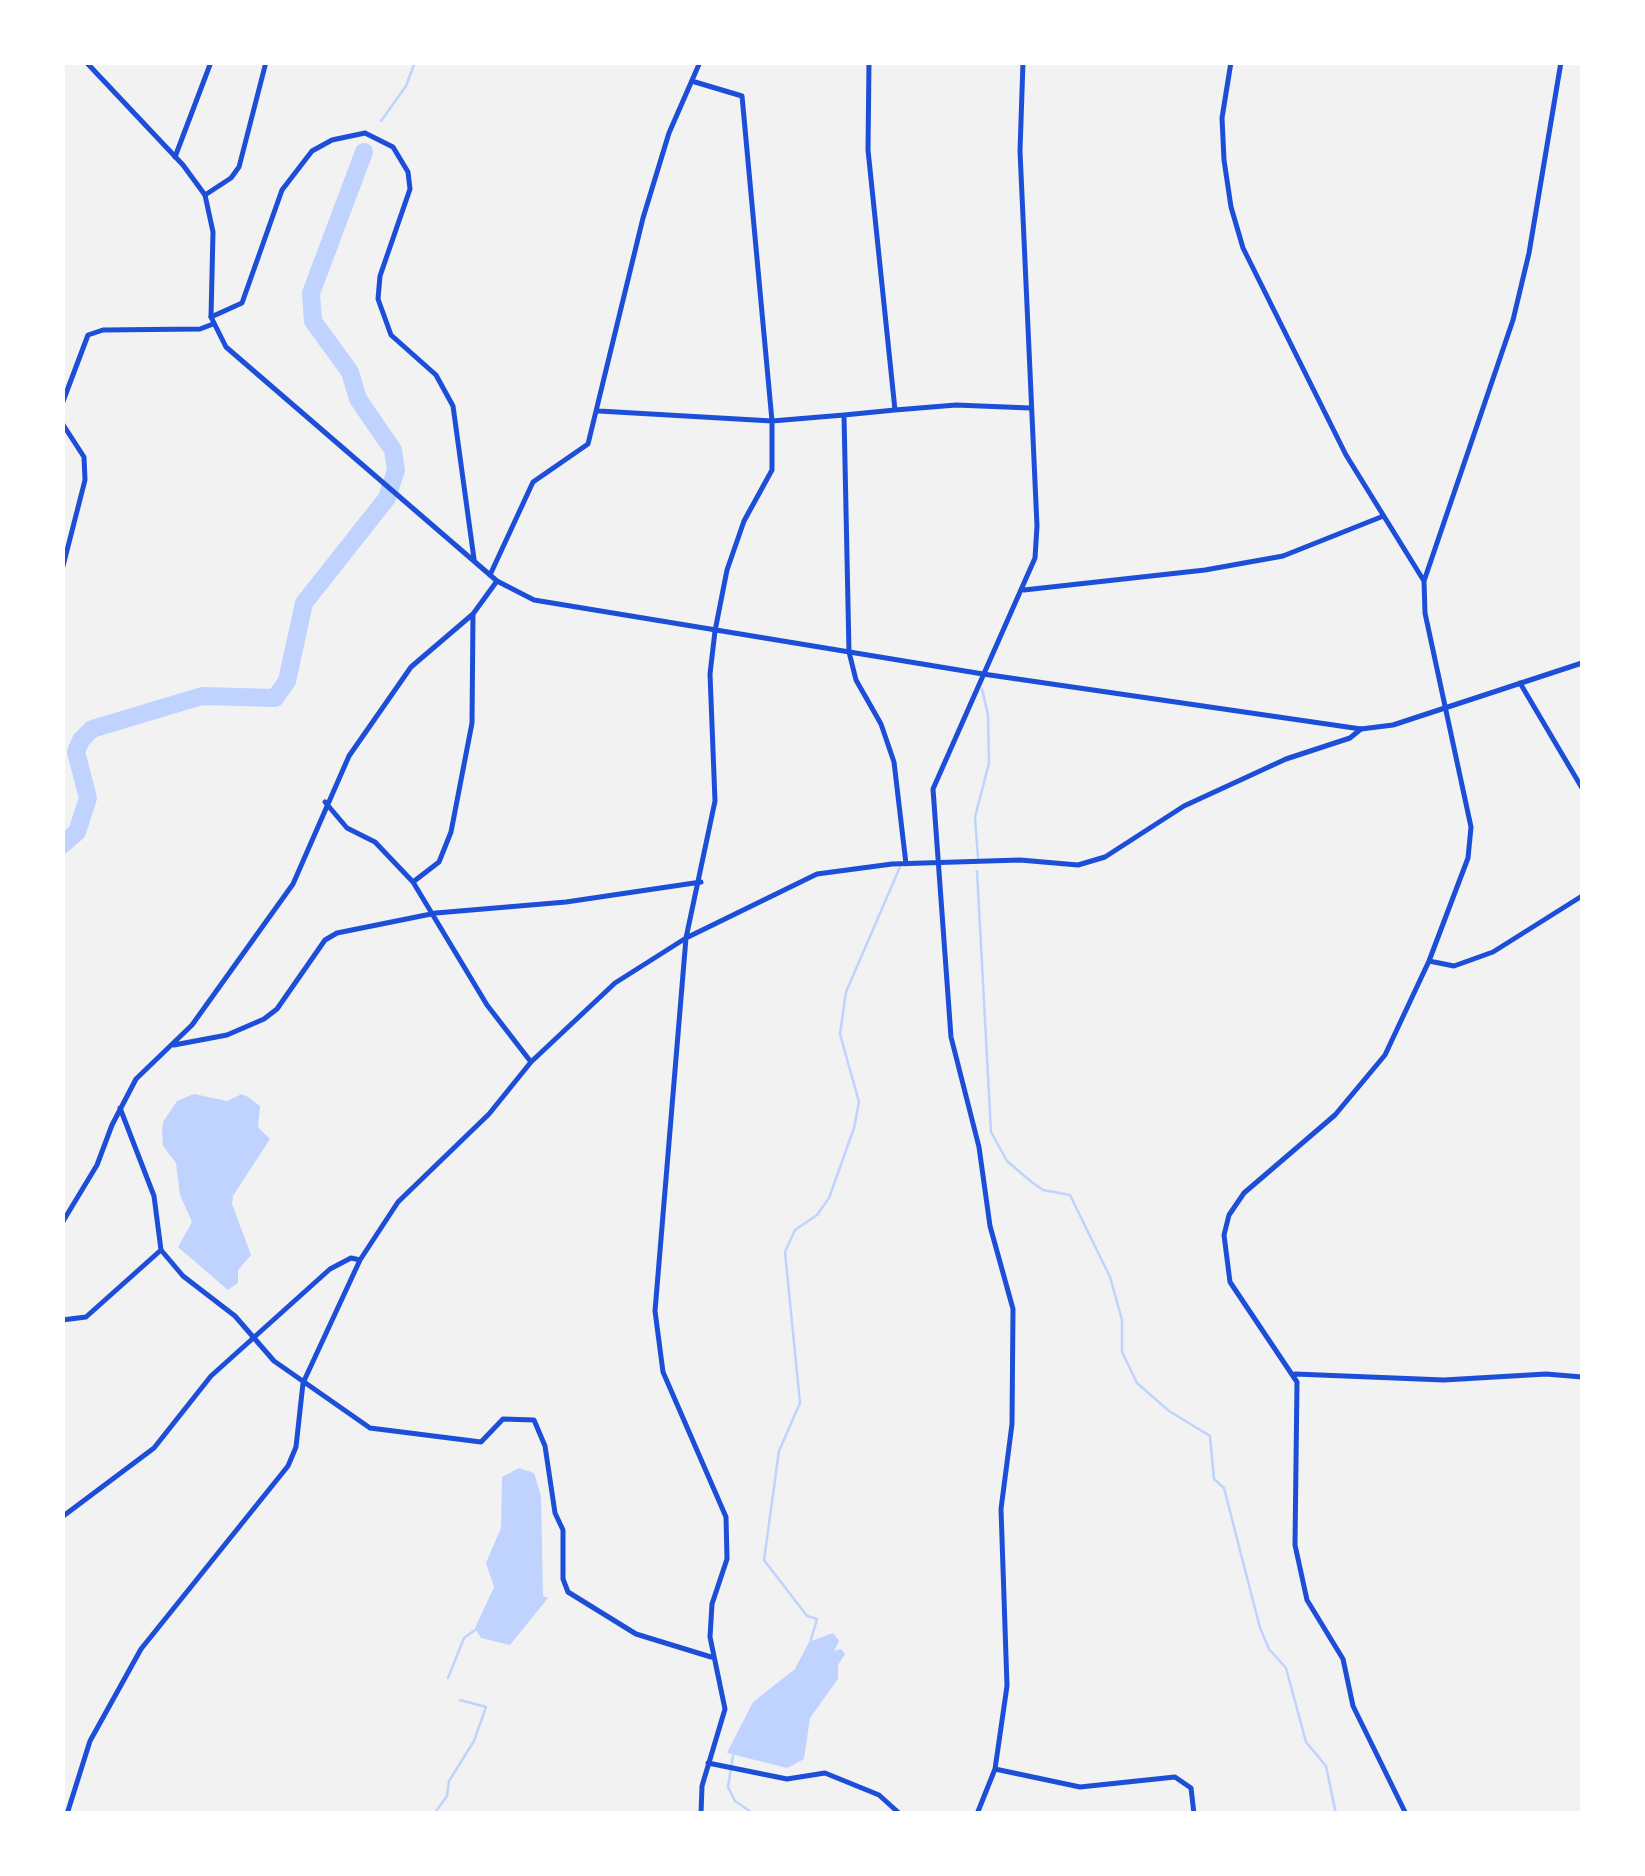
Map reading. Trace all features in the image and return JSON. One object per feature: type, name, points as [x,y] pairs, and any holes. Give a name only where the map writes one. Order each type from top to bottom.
[{"type":"street","points":[[86,62],[205,195],[214,232],[212,320],[240,362],[496,581],[554,605],[983,674],[1362,728],[1392,725],[1582,663]]},
{"type":"street","points":[[174,156],[210,62]]},
{"type":"street","points":[[205,195],[231,178],[239,167],[266,62]]},
{"type":"street","points":[[490,575],[533,482],[588,444],[644,218],[669,133],[695,82],[700,62]]},
{"type":"street","points":[[869,62],[868,150],[895,410]]},
{"type":"street","points":[[977,1814],[995,1769],[1007,1686],[1000,1509],[1012,1424],[1013,1309],[990,1226],[979,1147],[951,1036],[933,788],[1024,590],[1034,558],[1037,526],[1020,151],[1023,62]]},
{"type":"street","points":[[1231,62],[1222,118],[1224,160],[1239,234],[1285,340],[1381,517],[1424,581]]},
{"type":"street","points":[[1406,1814],[1353,1706],[1343,1659],[1307,1600],[1299,1573],[1295,1374],[1230,1282],[1224,1258],[1229,1215],[1244,1193],[1335,1116],[1367,1079],[1400,1026],[1429,962],[1472,844],[1425,613],[1424,581],[1512,320],[1529,253],[1562,62]]},
{"type":"street","points":[[695,82],[742,96],[772,420],[772,470],[744,521],[727,570],[715,631],[710,674],[716,801],[686,938],[655,1329],[663,1372],[726,1517],[727,1559],[712,1604],[711,1657],[725,1710],[708,1763],[700,1814]]},
{"type":"street","points":[[62,404],[88,335],[104,330],[200,329],[242,303],[282,190],[312,151],[332,140],[366,132],[393,147],[408,172],[410,188],[380,276],[378,299],[391,335],[436,375],[452,406],[474,562]]},
{"type":"street","points":[[599,411],[772,420],[956,405],[1030,408]]},
{"type":"street","points":[[844,415],[849,652],[894,762],[906,864]]},
{"type":"street","points":[[62,423],[84,457],[86,480],[62,570]]},
{"type":"street","points":[[1024,590],[1188,572],[1282,556],[1381,517]]},
{"type":"street","points":[[62,1223],[98,1165],[120,1108],[136,1080],[174,1045],[293,884],[348,756],[410,666],[473,614],[496,581]]},
{"type":"street","points":[[414,882],[440,862],[451,832],[472,723],[473,614]]},
{"type":"street","points":[[1520,682],[1582,788]]},
{"type":"street","points":[[66,1814],[90,1741],[123,1676],[157,1626],[288,1466],[296,1447],[303,1383],[360,1260],[398,1202],[488,1114],[530,1062],[615,983],[686,938],[816,874],[906,864],[940,866],[1020,860],[1078,865],[1106,858],[1184,806],[1286,758],[1350,738],[1362,728]]},
{"type":"street","points":[[326,802],[346,828],[375,842],[414,882],[488,1005],[530,1062]]},
{"type":"street","points":[[174,1045],[227,1035],[264,1019],[277,1009],[325,940],[337,933],[436,913],[566,902],[701,882]]},
{"type":"street","points":[[1429,962],[1454,966],[1493,952],[1582,896]]},
{"type":"street","points":[[120,1108],[154,1196],[162,1250],[183,1276],[235,1316],[252,1339],[303,1383],[359,1422],[381,1430],[396,1428],[481,1442],[503,1418],[534,1420],[545,1446],[556,1513],[563,1530],[562,1579],[568,1592],[653,1642],[711,1657]]},
{"type":"street","points":[[62,1320],[86,1316],[162,1250]]},
{"type":"street","points":[[62,1517],[154,1448],[211,1376],[330,1268],[351,1258],[360,1260]]},
{"type":"street","points":[[1295,1374],[1444,1380],[1546,1374],[1582,1378]]},
{"type":"street","points":[[708,1763],[787,1778],[826,1773],[879,1795],[900,1814]]},
{"type":"street","points":[[995,1769],[1080,1787],[1175,1777],[1191,1788],[1194,1814]]},
{"type":"water","points":[[194,1094],[227,1101],[242,1094],[248,1097],[260,1106],[258,1127],[270,1139],[233,1196],[232,1204],[251,1255],[238,1270],[238,1283],[228,1290],[178,1247],[192,1222],[180,1195],[176,1163],[163,1146],[163,1122],[177,1101]]},
{"type":"water","points":[[519,1468],[534,1473],[541,1496],[543,1596],[548,1598],[510,1645],[481,1638],[475,1628],[494,1587],[486,1563],[501,1528],[502,1477]]},
{"type":"water","points":[[833,1633],[839,1641],[834,1651],[841,1649],[845,1654],[838,1665],[838,1679],[810,1718],[804,1759],[787,1768],[727,1753],[753,1702],[795,1669],[809,1642]]},
{"type":"waterway","points":[[381,121],[406,86],[415,62]]},
{"type":"waterway","points":[[62,845],[77,832],[88,798],[76,752],[81,740],[92,729],[202,696],[275,698],[287,681],[304,603],[387,498],[396,470],[393,450],[358,399],[350,372],[313,321],[311,293],[364,152]]},
{"type":"waterway","points":[[978,858],[975,817],[989,763],[988,715],[982,689]]},
{"type":"waterway","points":[[810,1643],[817,1619],[807,1616],[764,1560],[779,1451],[800,1403],[785,1252],[795,1230],[817,1215],[829,1198],[854,1128],[859,1102],[840,1034],[846,992],[900,867]]},
{"type":"waterway","points":[[977,871],[991,1132],[1007,1161],[1029,1180],[1043,1190],[1070,1195],[1110,1277],[1122,1320],[1122,1352],[1137,1383],[1169,1411],[1210,1436],[1214,1479],[1224,1488],[1260,1628],[1269,1649],[1286,1668],[1306,1742],[1326,1766],[1336,1814]]},
{"type":"waterway","points":[[448,1678],[464,1638],[475,1630]]},
{"type":"waterway","points":[[434,1814],[474,1741],[486,1707],[460,1700]]},
{"type":"waterway","points":[[733,1756],[728,1787],[735,1801],[754,1814]]}]
